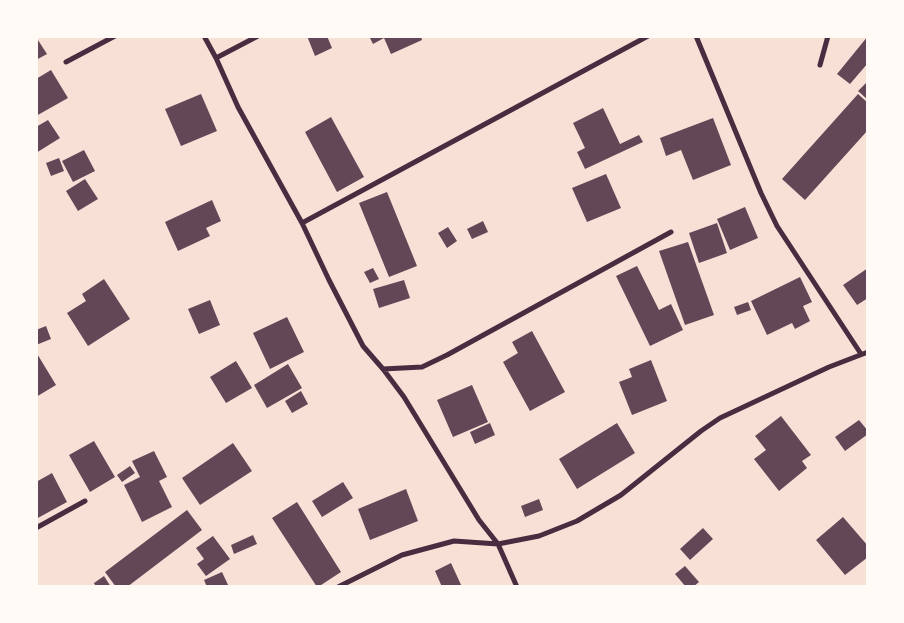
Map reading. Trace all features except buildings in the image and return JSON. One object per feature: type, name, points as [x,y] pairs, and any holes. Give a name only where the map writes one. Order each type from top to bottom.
[{"type":"street","points":[[66,62],[115,36]]},
{"type":"street","points":[[204,36],[238,107],[302,223],[363,346],[404,398],[478,520],[498,544],[517,587]]},
{"type":"street","points":[[216,58],[258,36]]},
{"type":"street","points":[[302,223],[648,36]]},
{"type":"street","points":[[696,36],[757,184],[777,226],[862,354]]},
{"type":"street","points":[[820,65],[828,36]]},
{"type":"street","points":[[383,369],[422,367],[671,232]]},
{"type":"street","points":[[338,587],[402,555],[454,541],[498,544],[538,536],[577,521],[622,495],[720,418],[829,367],[868,352]]},
{"type":"street","points":[[36,528],[85,501]]}]
